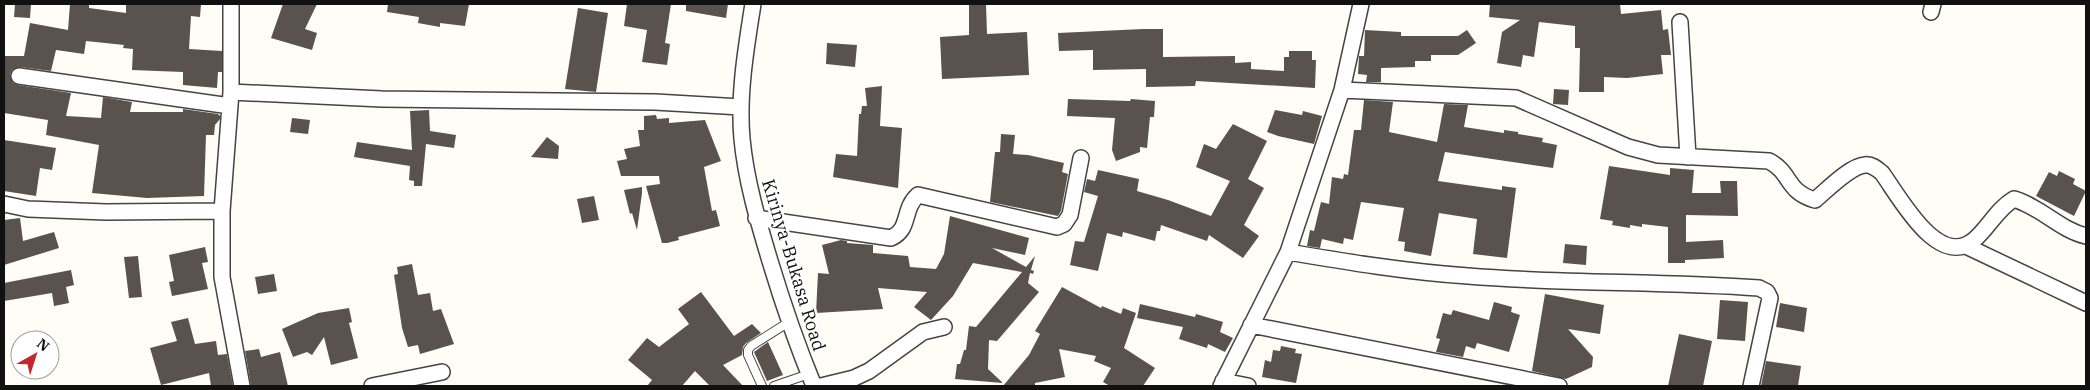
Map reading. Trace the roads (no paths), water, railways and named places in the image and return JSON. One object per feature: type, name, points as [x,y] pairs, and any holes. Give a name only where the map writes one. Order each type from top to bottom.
[{"type":"street","points":[[231,4],[230,99],[222,211],[222,277],[242,386]]},
{"type":"street","name":"Kirinya-Bukasa Road","points":[[753,4],[741,107],[742,139],[747,174],[756,218],[788,322],[811,380]]},
{"type":"street","points":[[1248,386],[1222,384],[1288,252],[1342,90],[1361,4]]},
{"type":"street","points":[[1680,22],[1688,157]]},
{"type":"street","points":[[18,76],[230,99],[655,102],[741,107]]},
{"type":"street","points":[[1342,90],[1516,98],[1628,147],[1658,155],[1769,161],[1778,166],[1794,190],[1801,196],[1815,200],[1853,169],[1865,165],[1875,167],[1882,173],[1921,229],[1933,239],[1949,246],[1966,246],[2086,303]]},
{"type":"street","points":[[756,218],[891,238],[903,228],[909,204],[918,195],[1057,227],[1064,224],[1070,215],[1081,158]]},
{"type":"street","points":[[1966,246],[1982,232],[2003,205],[2014,199],[2026,202],[2072,233],[2086,236]]},
{"type":"street","points":[[4,204],[28,209],[106,212],[222,211]]},
{"type":"street","points":[[1288,252],[1360,264],[1467,276],[1594,283],[1723,285],[1760,288],[1767,292],[1770,298],[1751,386]]},
{"type":"street","points":[[1252,325],[1559,386]]},
{"type":"street","points":[[821,386],[862,375],[892,356],[923,332],[944,327]]},
{"type":"street","points":[[372,386],[442,372]]},
{"type":"lane","points":[[762,386],[748,355],[748,350],[751,346],[788,322]]},
{"type":"lane","points":[[774,386],[811,380]]}]
